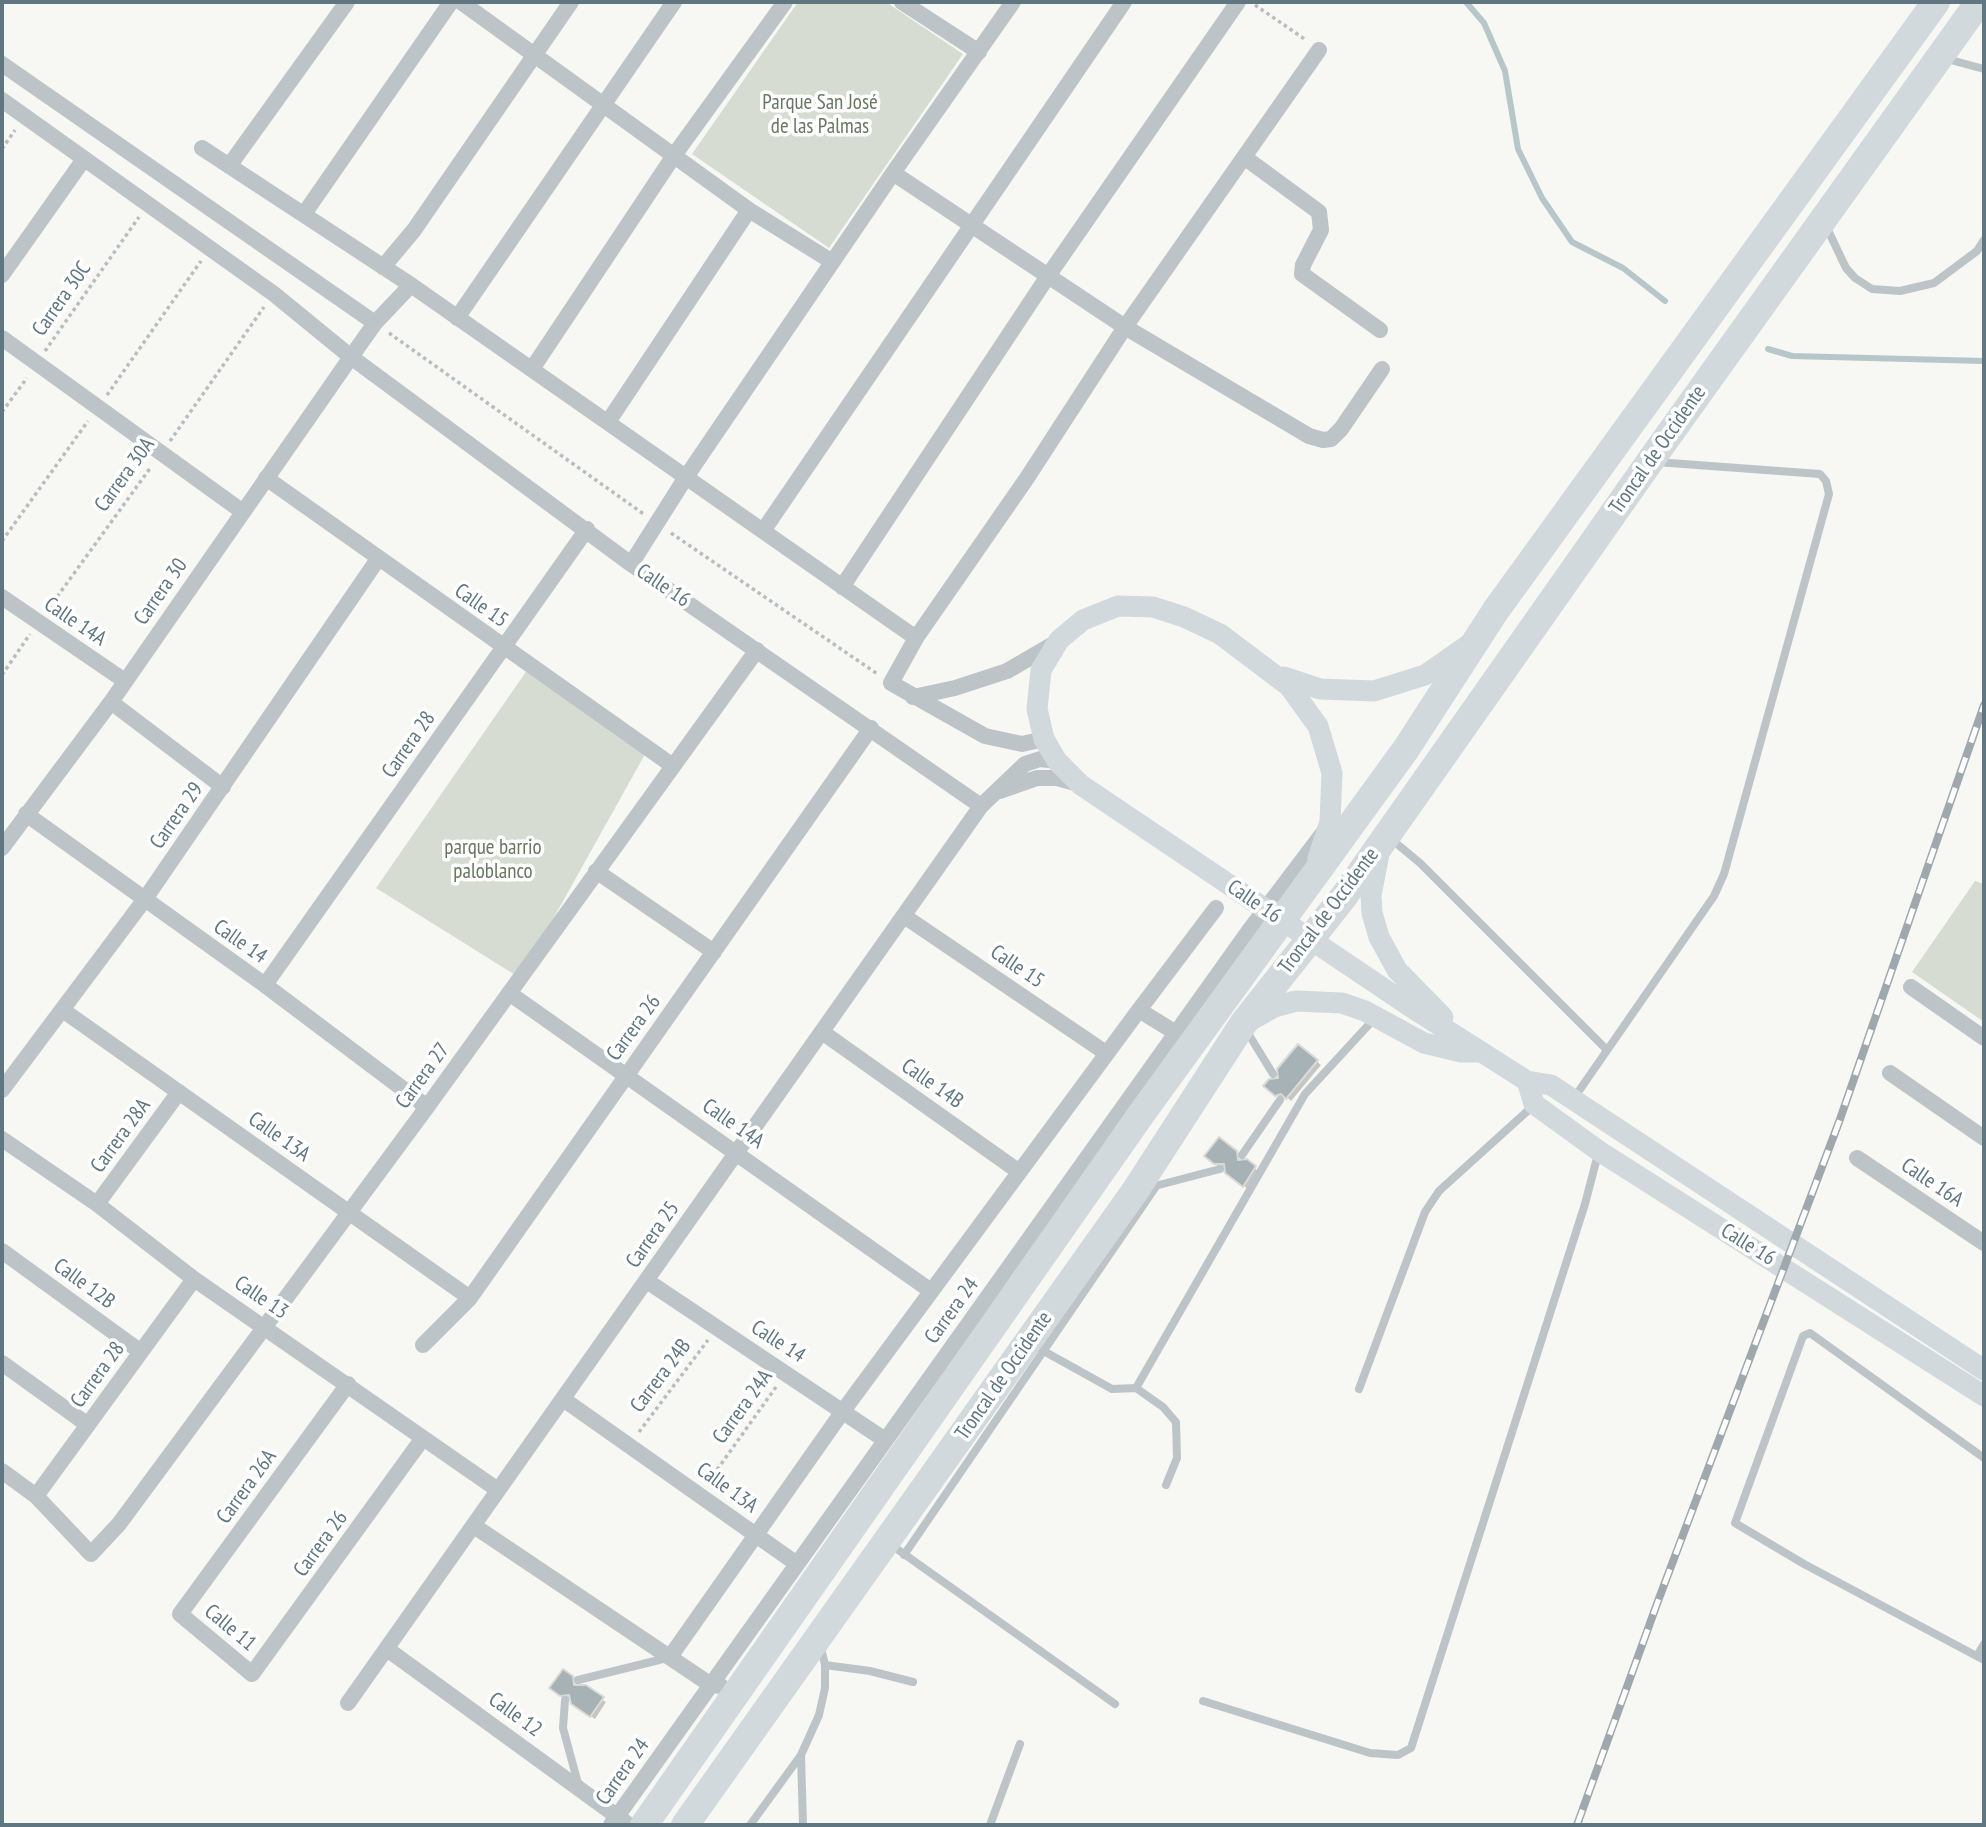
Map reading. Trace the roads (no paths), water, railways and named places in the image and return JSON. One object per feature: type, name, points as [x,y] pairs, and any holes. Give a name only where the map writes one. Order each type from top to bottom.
[{"type":"highway","name":"Troncal de Occidente","points":[[626,1823],[742,1687],[1142,1113],[1406,749],[1496,610],[1936,2]]},
{"type":"highway","name":"Troncal de Occidente","points":[[685,1825],[822,1652],[896,1549],[1146,1188],[1243,1024],[1345,895],[1649,462],[1979,2]]},
{"type":"street","points":[[229,166],[347,2]]},
{"type":"street","points":[[304,214],[451,2]]},
{"type":"street","points":[[461,2],[536,53],[749,211],[831,261]]},
{"type":"street","points":[[383,267],[414,230],[571,2]]},
{"type":"street","points":[[457,318],[674,2]]},
{"type":"street","points":[[532,369],[675,154],[785,2]]},
{"type":"street","points":[[902,2],[979,52]]},
{"type":"street","points":[[631,564],[831,261],[1013,2]]},
{"type":"street","points":[[763,531],[1124,2]]},
{"type":"street","points":[[842,587],[1048,276],[1238,2]]},
{"type":"street","points":[[1044,739],[1022,744],[1007,743],[953,720],[891,684],[916,638],[1027,478],[1125,327],[1320,50]]},
{"type":"street","points":[[2,64],[375,323]]},
{"type":"street","name":"Calle 16","points":[[2,100],[274,294],[351,357],[631,564],[981,806]]},
{"type":"street","points":[[202,148],[411,285],[916,638]]},
{"type":"street","points":[[1244,157],[1319,212],[1321,230],[1303,265],[1302,274],[1380,330]]},
{"type":"street","points":[[2,275],[84,159]]},
{"type":"street","points":[[893,173],[1125,327],[1309,436],[1331,439],[1341,429],[1382,369]]},
{"type":"street","points":[[608,422],[749,211]]},
{"type":"street","name":"Carrera 30","points":[[2,848],[111,702],[375,323],[411,285]]},
{"type":"street","points":[[2,338],[243,512]]},
{"type":"street","name":"Calle 15","points":[[266,478],[673,766]]},
{"type":"street","name":"Carrera 28","points":[[265,985],[587,529]]},
{"type":"street","name":"Carrera 29","points":[[2,1090],[64,1011],[145,899],[378,559]]},
{"type":"street","name":"Calle 14A","points":[[2,597],[125,681]]},
{"type":"street","points":[[913,696],[1007,671],[1059,640],[1083,620],[1118,606],[1153,607],[1184,617],[1220,634],[1289,686],[1318,726],[1332,773],[1330,822],[1323,848],[1304,889]]},
{"type":"street","points":[[1269,670],[1294,682],[1347,692],[1400,685],[1448,661],[1469,643],[1496,610]]},
{"type":"street","name":"Calle 16","points":[[1059,640],[1041,670],[1037,709],[1044,739],[1057,761],[1081,785],[1418,1011],[1527,1081],[1551,1085],[1795,1242],[1984,1370]]},
{"type":"street","name":"Carrera 27","points":[[36,1496],[91,1554],[119,1524],[428,1107],[757,650]]},
{"type":"street","points":[[111,702],[223,787]]},
{"type":"street","name":"Carrera 26","points":[[423,1345],[470,1298],[871,728]]},
{"type":"street","name":"Carrera 25","points":[[348,1703],[981,806],[1025,764],[1040,760],[1057,761]]},
{"type":"street","points":[[994,793],[1037,778],[1057,778],[1081,785]]},
{"type":"street","name":"Calle 14","points":[[26,814],[265,985],[428,1107]]},
{"type":"street","name":"Carrera 24","points":[[626,1823],[711,1685],[1176,1033],[1330,822]]},
{"type":"street","points":[[1386,834],[1374,867],[1371,895],[1371,913],[1378,937],[1397,970],[1478,1048]]},
{"type":"street","points":[[596,871],[714,952]]},
{"type":"street","points":[[670,1657],[843,1411],[1018,1171],[1216,908]]},
{"type":"street","name":"Calle 15","points":[[904,916],[1106,1054]]},
{"type":"street","points":[[1911,987],[1984,1038]]},
{"type":"street","name":"Calle 14A","points":[[509,993],[931,1291]]},
{"type":"street","points":[[1243,1024],[1275,1007],[1317,1000],[1342,1003],[1376,1017],[1424,1043],[1461,1052],[1478,1048]]},
{"type":"street","points":[[1139,1010],[1176,1033]]},
{"type":"street","name":"Calle 13A","points":[[64,1011],[470,1298]]},
{"type":"street","name":"Calle 14B","points":[[822,1032],[1018,1171]]},
{"type":"street","points":[[1890,1073],[1984,1138]]},
{"type":"street","points":[[1527,1081],[1534,1104]]},
{"type":"street","name":"Carrera 28A","points":[[97,1204],[179,1092]]},
{"type":"street","name":"Calle 16","points":[[1534,1104],[1598,1151],[1984,1396]]},
{"type":"street","name":"Calle 13","points":[[2,1139],[97,1204],[194,1279],[266,1326],[498,1490]]},
{"type":"street","name":"Calle 16A","points":[[1857,1158],[1984,1243]]},
{"type":"street","name":"Calle 12B","points":[[2,1251],[141,1352]]},
{"type":"street","name":"Carrera 28","points":[[36,1496],[194,1279]]},
{"type":"street","name":"Calle 14","points":[[647,1281],[787,1372],[885,1440]]},
{"type":"street","points":[[2,1363],[88,1425]]},
{"type":"street","name":"Carrera 26A","points":[[180,1614],[348,1384]]},
{"type":"street","name":"Calle 13A","points":[[564,1399],[797,1564]]},
{"type":"street","name":"Carrera 26","points":[[253,1674],[423,1438]]},
{"type":"street","points":[[2,1471],[36,1496]]},
{"type":"street","points":[[474,1526],[711,1685],[742,1687]]},
{"type":"street","name":"Calle 11","points":[[180,1614],[253,1674]]},
{"type":"street","name":"Calle 12","points":[[387,1649],[626,1823]]},
{"type":"lane","points":[[1940,57],[1984,69]]},
{"type":"lane","points":[[1823,220],[1846,268],[1855,278],[1872,289],[1900,290],[1934,283],[1978,251],[1984,240]]},
{"type":"lane","points":[[1573,1100],[1714,895],[1724,874],[1829,494],[1826,481],[1820,474],[1811,472],[1649,462]]},
{"type":"lane","points":[[1386,834],[1420,863],[1607,1050]]},
{"type":"lane","points":[[1136,1388],[1306,1094],[1376,1017]]},
{"type":"lane","points":[[1243,1024],[1273,1074]]},
{"type":"lane","points":[[1296,1087],[1306,1094]]},
{"type":"lane","points":[[1242,1155],[1280,1100]]},
{"type":"lane","points":[[1359,1389],[1425,1212],[1439,1191],[1534,1104]]},
{"type":"lane","points":[[1203,1701],[1370,1752],[1398,1755],[1411,1748],[1585,1203],[1598,1151]]},
{"type":"lane","points":[[1146,1188],[1220,1169]]},
{"type":"lane","points":[[1984,1458],[1810,1333],[1803,1336],[1735,1523],[1804,1564],[1981,1658],[1984,1644]]},
{"type":"lane","points":[[1036,1346],[1112,1389],[1136,1388],[1163,1407],[1176,1422],[1177,1458],[1166,1486]]},
{"type":"lane","points":[[896,1549],[1115,1704]]},
{"type":"lane","points":[[750,1825],[801,1755],[818,1715],[822,1652],[913,1682]]},
{"type":"lane","points":[[579,1680],[670,1657]]},
{"type":"lane","points":[[565,1700],[563,1728],[579,1787]]},
{"type":"lane","points":[[990,1825],[1020,1744]]},
{"type":"lane","points":[[801,1755],[803,1825]]},
{"type":"waterway","points":[[1466,2],[1484,23],[1505,71],[1518,149],[1542,198],[1572,242],[1623,268],[1665,301]]},
{"type":"waterway","points":[[1768,349],[1792,356],[1984,361]]},
{"type":"railway","points":[[1577,1825],[1658,1601],[1839,1122],[1984,705]]},
{"type":"park label","name":"Parque San José de las Palmas","points":[[820,115]]},
{"type":"park label","name":"parque barrio paloblanco","points":[[493,860]]}]
